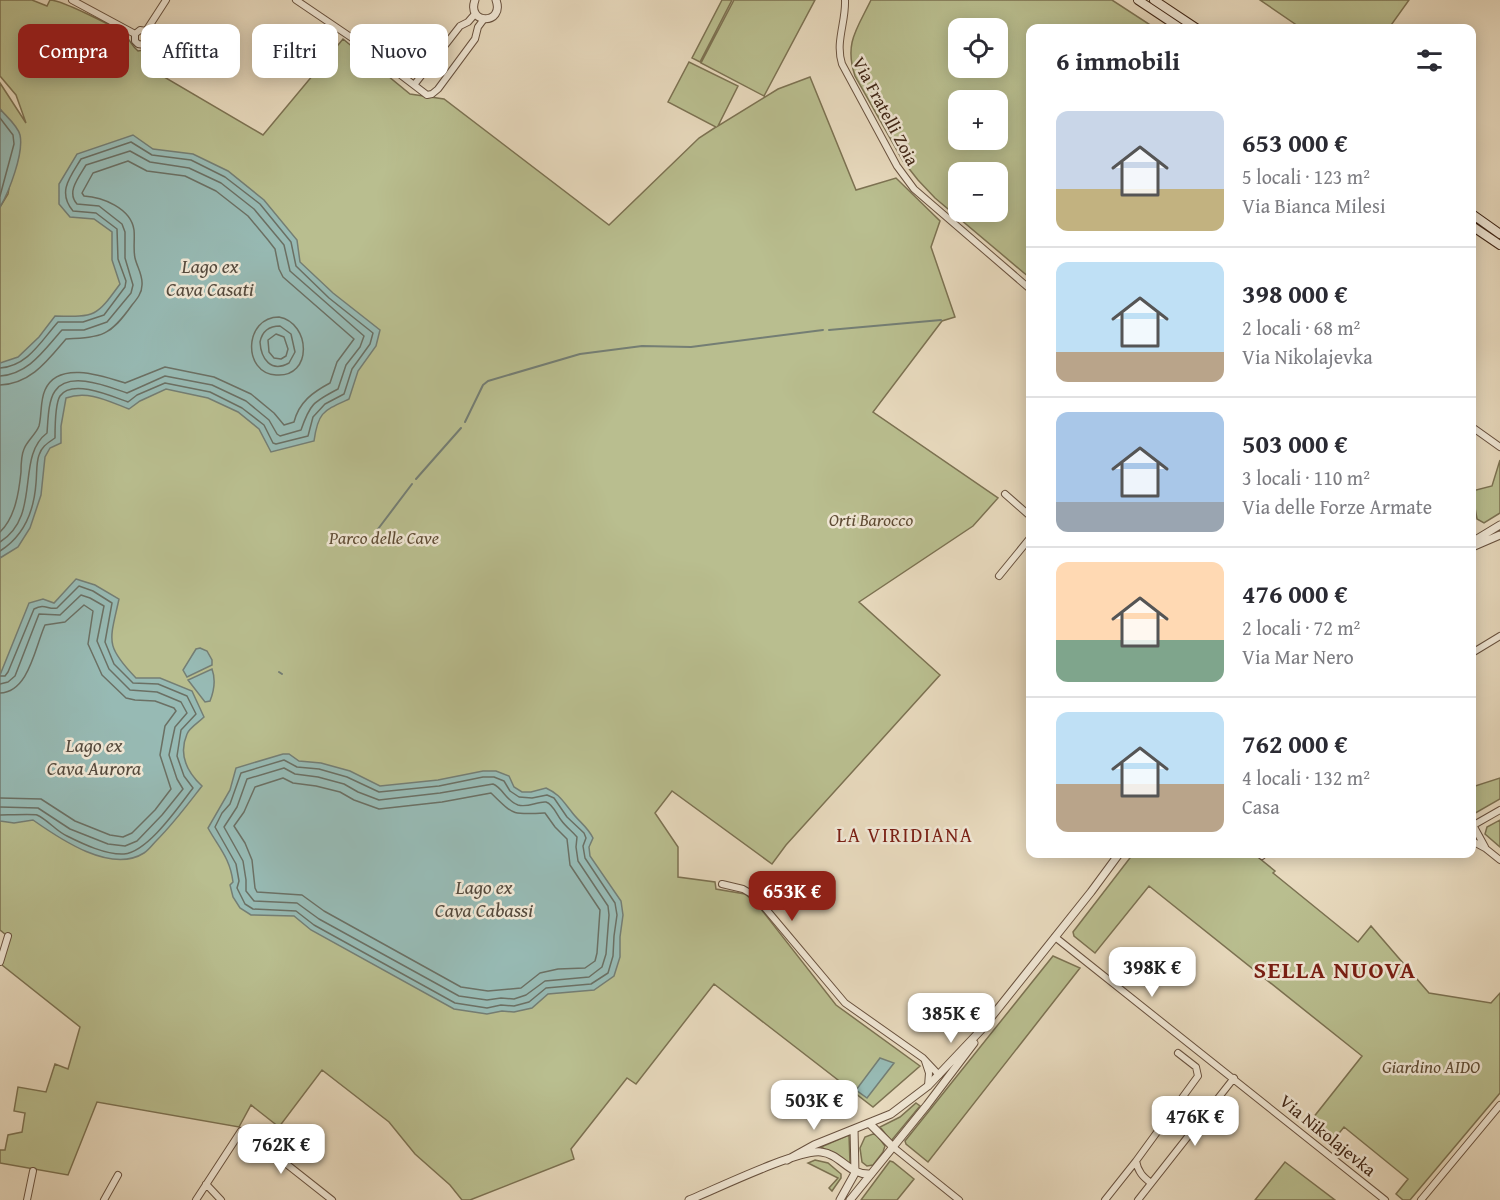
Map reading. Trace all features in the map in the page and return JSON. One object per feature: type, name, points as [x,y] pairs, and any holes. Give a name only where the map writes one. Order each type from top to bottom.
[{"type":"main road","points":[[1138,0],[1174,24]]},
{"type":"main road","points":[[1154,0],[1190,24]]},
{"type":"main road","points":[[1476,217],[1500,234]]},
{"type":"main road","points":[[1476,229],[1500,245]]},
{"type":"street","points":[[72,0],[135,34]]},
{"type":"street","points":[[151,24],[166,0]]},
{"type":"street","points":[[296,0],[355,40],[427,95],[436,92],[475,39],[478,27],[484,19]]},
{"type":"street","name":"Via Fratelli Zoia","points":[[844,0],[839,38],[842,64],[897,166],[923,198],[1026,286]]},
{"type":"street","points":[[472,2],[476,14],[484,19],[495,14],[498,1]]},
{"type":"street","points":[[414,85],[460,26],[476,14]]},
{"type":"street","points":[[135,34],[141,30]]},
{"type":"street","points":[[135,34],[135,40],[141,44]]},
{"type":"street","points":[[1476,431],[1500,447]]},
{"type":"street","points":[[1005,494],[1026,512]]},
{"type":"street","points":[[1476,539],[1500,525]]},
{"type":"street","points":[[1476,545],[1497,537],[1492,529]]},
{"type":"street","points":[[999,576],[1026,543]]},
{"type":"street","points":[[1476,650],[1500,636]]},
{"type":"street","points":[[1476,824],[1500,810]]},
{"type":"street","points":[[1476,833],[1485,848]]},
{"type":"street","points":[[1476,843],[1500,860]]},
{"type":"street","points":[[788,1160],[814,1145],[869,1124],[902,1108],[928,1086],[981,1030],[1116,858]]},
{"type":"street","points":[[722,884],[743,889],[755,896],[845,1003],[923,1058],[939,1075],[938,1084],[930,1094],[927,1105]]},
{"type":"street","points":[[0,962],[8,936]]},
{"type":"street","name":"Via Nikolajevka","points":[[1055,937],[1385,1200]]},
{"type":"street","points":[[850,1200],[927,1105],[981,1030]]},
{"type":"street","points":[[1105,1200],[1197,1080],[1196,1067],[1178,1053]]},
{"type":"street","points":[[923,1058],[929,1073],[928,1086]]},
{"type":"street","points":[[1138,1200],[1234,1078]]},
{"type":"street","points":[[1421,1200],[1500,1106]]},
{"type":"street","points":[[869,1124],[893,1147],[959,1200]]},
{"type":"street","points":[[840,1200],[855,1173],[854,1129]]},
{"type":"street","points":[[196,1200],[241,1131],[251,1136],[332,1200]]},
{"type":"street","points":[[689,1200],[788,1160],[814,1152],[822,1152],[834,1157],[855,1173],[871,1174]]},
{"type":"street","points":[[1137,1161],[1138,1169],[1143,1177],[1151,1183]]},
{"type":"street","points":[[27,1200],[33,1171]]},
{"type":"street","points":[[104,1200],[118,1175]]},
{"type":"street","points":[[206,1184],[221,1200]]},
{"type":"green space","name":"Parco delle Cave","points":[[0,0],[32,0],[47,6],[50,0],[56,1],[107,24],[18,24],[18,78],[129,78],[129,40],[138,51],[141,50],[141,78],[166,78],[263,135],[310,78],[338,78],[338,45],[343,39],[350,45],[350,78],[391,78],[410,94],[444,99],[609,225],[699,138],[716,127],[668,102],[689,62],[738,86],[718,126],[778,89],[810,77],[856,190],[896,178],[940,221],[931,247],[955,317],[942,321],[873,412],[998,498],[973,526],[859,602],[940,675],[786,845],[772,864],[672,791],[655,813],[678,847],[678,877],[715,882],[716,889],[745,894],[757,904],[836,1005],[920,1066],[873,1107],[714,984],[636,1084],[627,1078],[571,1149],[574,1159],[470,1200],[462,1200],[450,1185],[415,1154],[389,1122],[322,1070],[279,1127],[251,1105],[239,1127],[97,1102],[68,1175],[0,1163],[0,1150],[5,1150],[8,1135],[22,1132],[25,1113],[14,1111],[18,1087],[46,1092],[55,1064],[68,1069],[80,1027],[2,965],[10,938],[0,930],[0,207],[8,194],[19,133],[0,109],[0,83],[26,123],[16,95],[0,76]]},
{"type":"green space","points":[[722,0],[732,0],[700,62],[692,58]]},
{"type":"green space","points":[[734,0],[815,0],[764,96],[701,63]]},
{"type":"green space","points":[[871,0],[1112,0],[1149,24],[1026,24],[1026,275],[964,222],[1008,222],[1008,162],[948,162],[948,209],[918,180],[903,161],[855,76],[851,54],[854,36]]},
{"type":"green space","points":[[1260,0],[1409,0],[1392,24],[1295,24]]},
{"type":"green space","points":[[1500,460],[1500,513],[1484,523],[1477,519],[1476,490],[1492,486]]},
{"type":"green space","points":[[1500,778],[1500,799],[1476,813],[1476,786]]},
{"type":"green space","points":[[1500,820],[1500,847],[1485,834],[1487,827]]},
{"type":"green space","name":"Giardino AIDO","points":[[1130,858],[1259,858],[1275,871],[1273,873],[1358,942],[1371,926],[1429,993],[1491,1003],[1500,993],[1500,1093],[1410,1200],[1403,1200],[1396,1194],[1408,1179],[1344,1127],[1332,1142],[1309,1123],[1362,1056],[1149,886],[1095,953],[1074,936],[1073,932]]},
{"type":"green space","points":[[817,880],[834,899],[824,907],[808,887]]},
{"type":"green space","points":[[1053,956],[1080,968],[928,1162],[905,1141]]},
{"type":"green space","points":[[916,1103],[920,1106],[891,1141],[880,1127],[900,1117]]},
{"type":"green space","points":[[849,1135],[850,1164],[821,1147]]},
{"type":"green space","points":[[877,1135],[885,1146],[873,1165],[867,1166],[862,1162],[860,1148],[865,1137]]},
{"type":"green space","points":[[815,1160],[828,1163],[841,1174],[841,1178],[832,1191],[829,1188],[838,1178],[808,1163]]},
{"type":"green space","points":[[890,1161],[914,1179],[897,1200],[861,1200]]},
{"type":"green space","points":[[1285,1162],[1335,1200],[1255,1200]]},
{"type":"water","points":[[0,109],[17,128],[21,143],[15,172],[0,207]]},
{"type":"water","name":"Lago ex Cava Casati","points":[[133,135],[153,149],[193,154],[228,171],[264,200],[297,240],[300,262],[333,293],[380,330],[376,346],[358,371],[349,399],[328,410],[320,418],[314,441],[271,452],[259,429],[238,412],[208,398],[166,389],[140,401],[129,409],[90,396],[66,398],[61,426],[61,443],[50,448],[45,457],[41,495],[30,528],[18,547],[0,558],[0,363],[18,357],[39,337],[55,316],[79,316],[94,313],[120,284],[112,260],[112,232],[94,219],[70,217],[59,204],[59,184],[77,154]]},
{"type":"water","name":"Lago ex Cava Aurora","points":[[76,579],[95,585],[119,599],[113,624],[112,642],[119,658],[136,678],[160,678],[192,691],[204,717],[188,732],[183,749],[188,769],[202,786],[149,849],[131,858],[101,857],[86,852],[33,820],[14,823],[0,821],[0,675],[29,603],[43,599],[54,603]]},
{"type":"water","points":[[196,649],[207,651],[212,665],[187,677],[183,670]]},
{"type":"water","points":[[212,669],[213,689],[210,701],[205,702],[188,680]]},
{"type":"water","name":"Lago ex Cava Cabassi","points":[[289,754],[299,761],[321,763],[350,771],[380,786],[496,771],[509,776],[514,787],[522,792],[546,788],[554,793],[563,800],[591,834],[593,838],[589,847],[590,856],[621,901],[623,915],[620,957],[614,976],[594,990],[548,994],[532,1008],[514,1012],[502,1011],[487,1014],[454,1009],[311,930],[294,916],[251,915],[240,908],[233,897],[230,885],[233,882],[229,866],[208,828],[230,790],[236,768]]},
{"type":"water","points":[[880,1058],[894,1063],[867,1098],[856,1090]]},
{"type":"waterway","points":[[829,330],[941,320]]},
{"type":"waterway","points":[[465,422],[483,385],[488,381],[580,354],[642,346],[691,347],[823,330]]},
{"type":"waterway","points":[[416,479],[461,428]]},
{"type":"waterway","points":[[373,542],[378,529],[412,484]]},
{"type":"district","name":"LA VIRIDIANA","points":[[905,834]]},
{"type":"district","name":"SELLA NUOVA","points":[[1335,969]]},
{"type":"park label","name":"Orti Barocco","points":[[871,519]]}]
